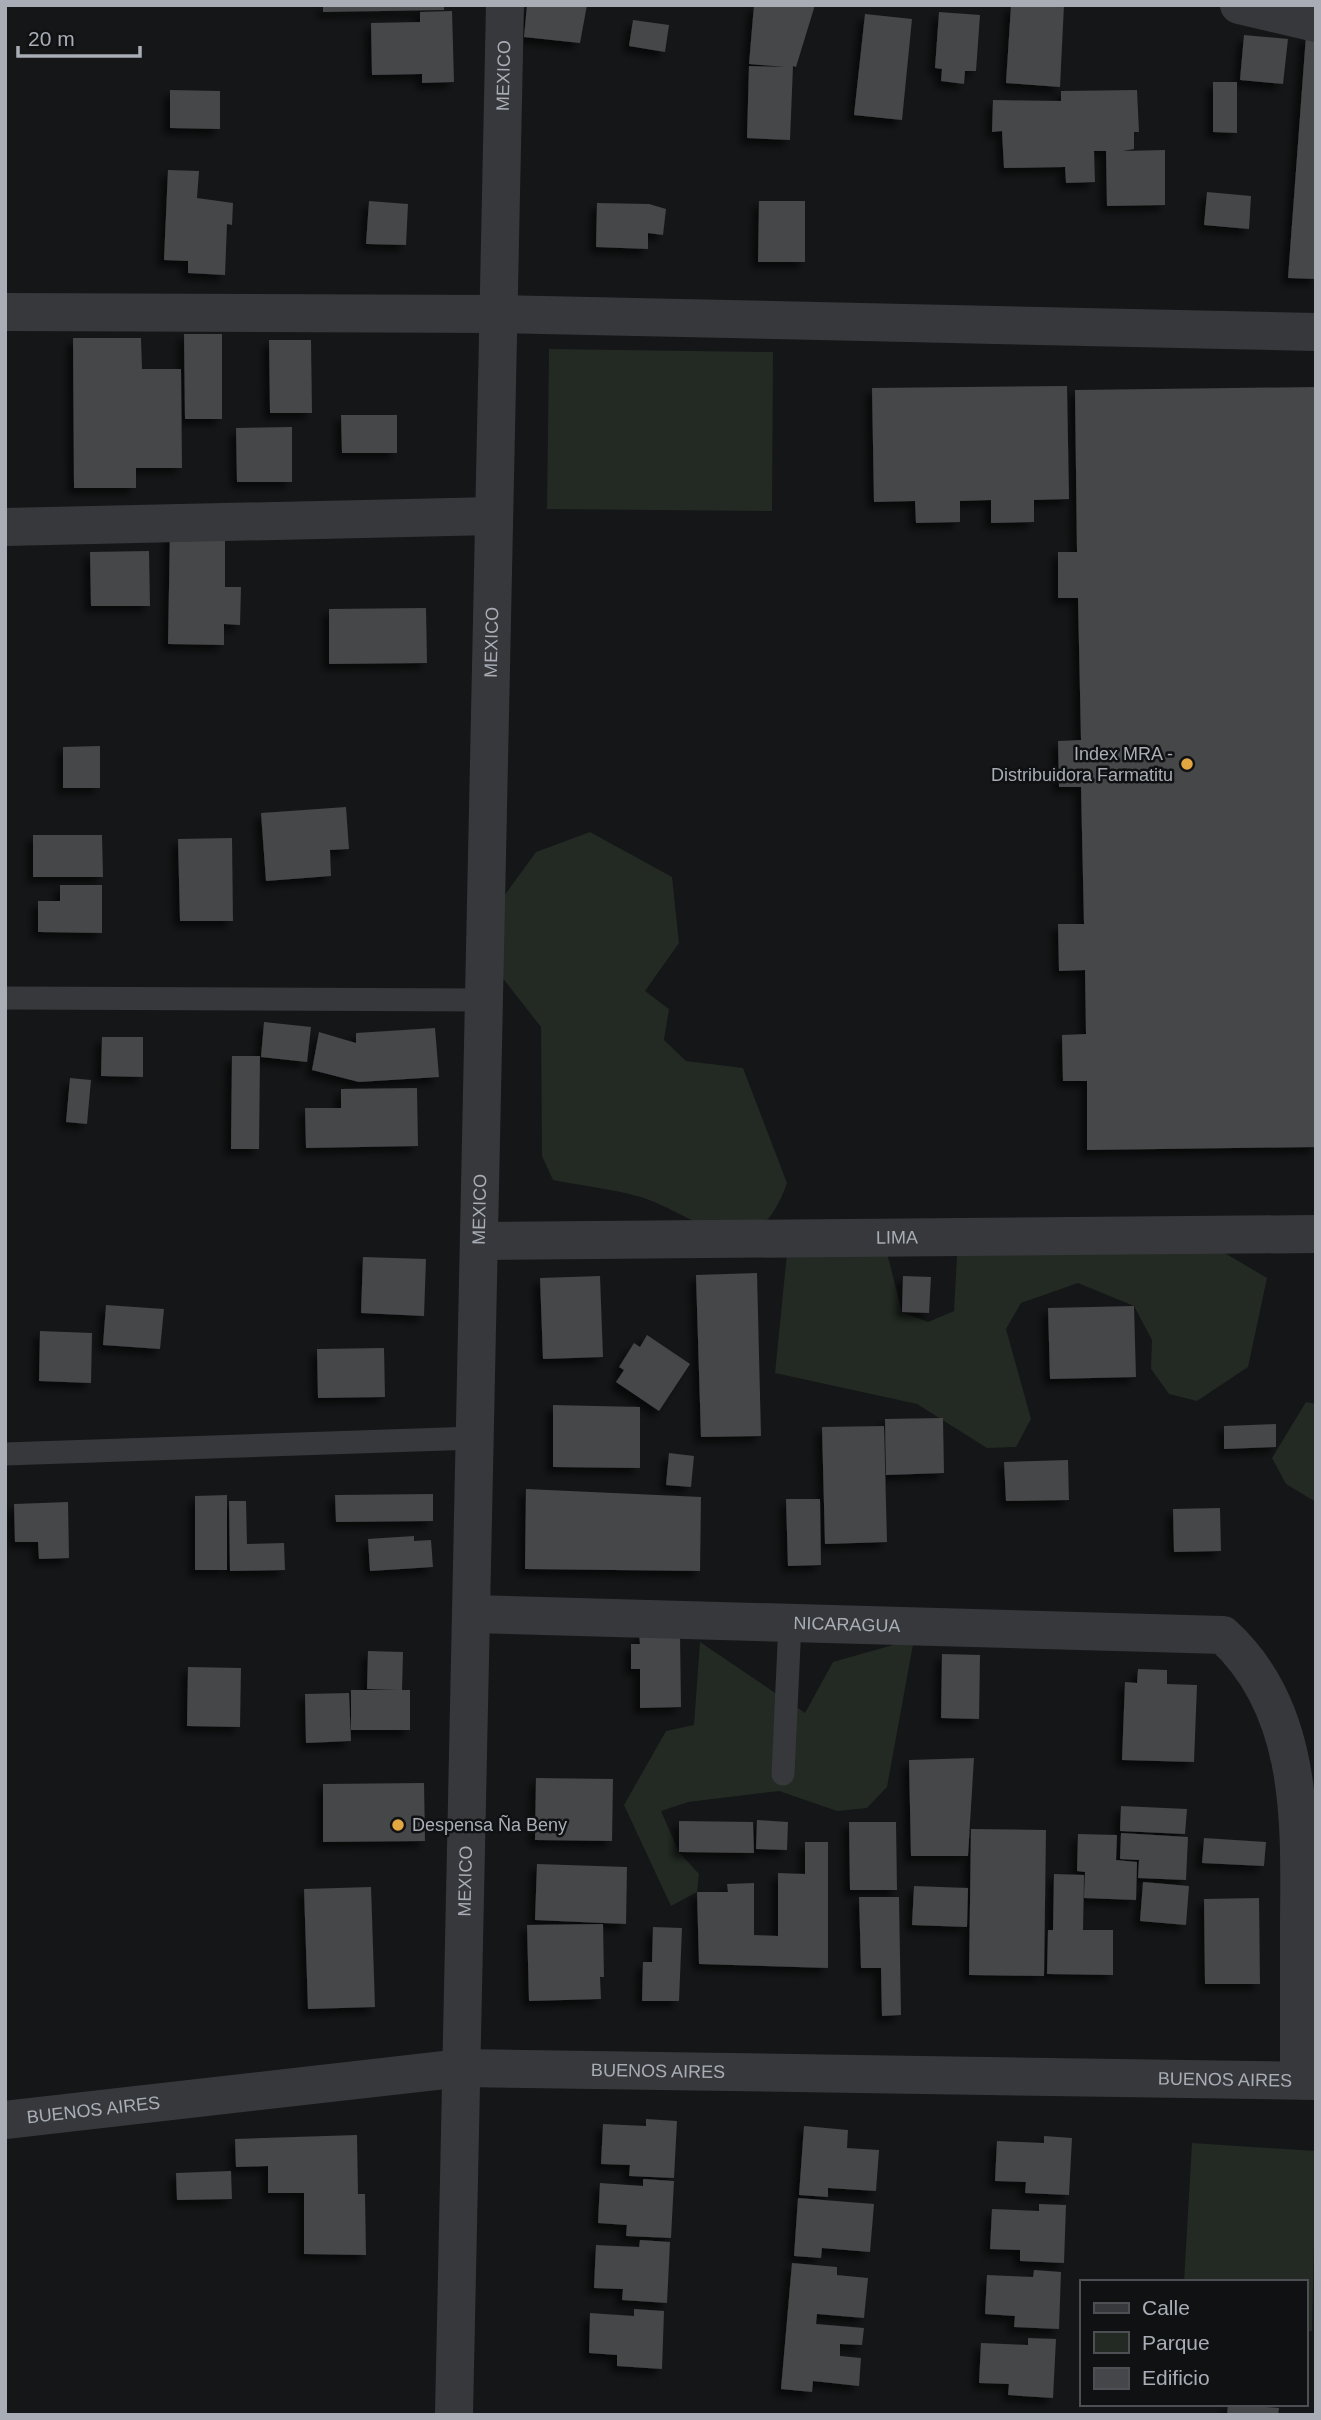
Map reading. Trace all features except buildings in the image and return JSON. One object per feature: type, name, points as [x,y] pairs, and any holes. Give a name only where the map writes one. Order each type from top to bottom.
[{"type":"street","name":"MEXICO","points":[[454,2415],[505,5]]},
{"type":"street","points":[[1239,5],[1316,23]]},
{"type":"street","points":[[5,312],[498,314],[1316,332]]},
{"type":"street","points":[[5,527],[494,516]]},
{"type":"street","name":"LIMA","points":[[479,1241],[1316,1234]]},
{"type":"street","name":"NICARAGUA","points":[[471,1614],[1223,1635],[1257,1673],[1272,1699],[1285,1736],[1292,1772],[1300,1821],[1307,2080]]},
{"type":"street","name":"BUENOS AIRES","points":[[5,2120],[462,2068],[1307,2080]]},
{"type":"lane","points":[[5,998],[484,1000]]},
{"type":"lane","points":[[5,1454],[475,1438]]},
{"type":"lane","points":[[783,1774],[790,1623]]},
{"type":"green space","points":[[549,349],[773,352],[772,511],[547,509]]},
{"type":"green space","points":[[590,832],[672,877],[679,943],[645,991],[669,1009],[664,1040],[686,1061],[743,1068],[787,1183],[774,1211],[759,1228],[743,1234],[725,1233],[644,1198],[553,1180],[542,1156],[541,1027],[490,962],[501,900],[536,852]]},
{"type":"green space","points":[[1206,1242],[1267,1278],[1248,1367],[1197,1401],[1169,1394],[1151,1369],[1152,1340],[1134,1306],[1078,1283],[1021,1303],[1006,1329],[1031,1419],[1016,1447],[987,1448],[917,1404],[775,1373],[787,1253],[885,1245],[902,1312],[928,1322],[954,1311],[957,1256]]},
{"type":"green space","points":[[1306,1402],[1316,1404],[1316,1502],[1286,1484],[1272,1458]]},
{"type":"green space","points":[[914,1639],[887,1787],[867,1808],[837,1811],[779,1791],[688,1802],[661,1811],[679,1852],[699,1874],[697,1892],[671,1906],[624,1805],[666,1731],[694,1725],[700,1642],[805,1713],[833,1662]]},
{"type":"green space","points":[[1192,2143],[1316,2151],[1312,2331],[1307,2331],[1307,2280],[1184,2280]]},
{"type":"place","name":"Index MRA - Distribuidora Farmatitu","points":[[1187,764]]},
{"type":"place","name":"Despensa Ña Beny","points":[[398,1825]]}]
